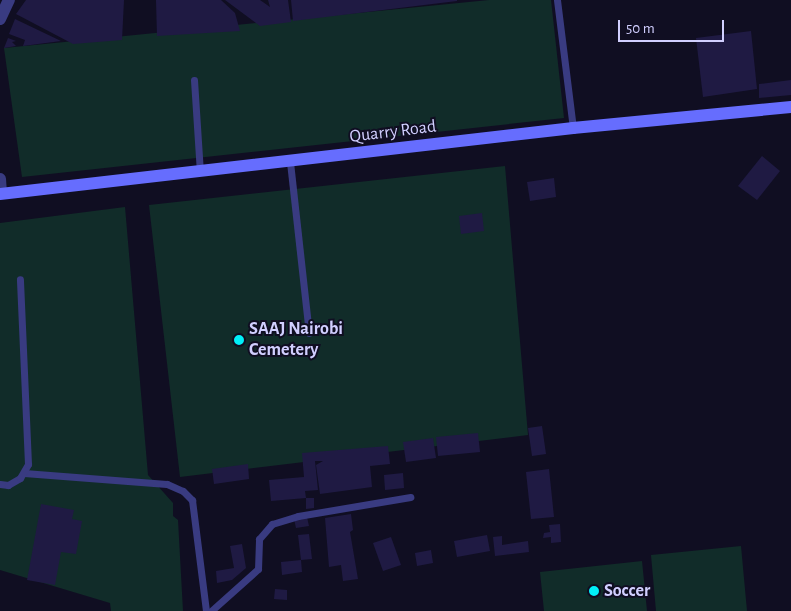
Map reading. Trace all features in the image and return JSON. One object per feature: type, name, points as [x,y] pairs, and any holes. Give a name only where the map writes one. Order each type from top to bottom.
[{"type":"main road","name":"Quarry Road","points":[[1,193],[290,162],[573,128],[791,107]]},
{"type":"street","points":[[0,19],[8,0]]},
{"type":"street","points":[[0,179],[1,193]]},
{"type":"lane","points":[[557,0],[573,128]]},
{"type":"lane","points":[[194,80],[200,172]]},
{"type":"lane","points":[[290,162],[309,333]]},
{"type":"lane","points":[[0,484],[16,482],[24,473],[28,464],[20,279]]},
{"type":"lane","points":[[24,473],[167,484],[183,491],[192,500],[206,611]]},
{"type":"lane","points":[[211,611],[258,569],[258,539],[272,524],[298,516],[410,497]]},
{"type":"green space","points":[[489,0],[551,0],[564,118],[22,177],[4,48]]},
{"type":"green space","points":[[505,166],[528,435],[180,477],[149,205]]},
{"type":"green space","points":[[125,207],[148,475],[173,503],[173,516],[178,520],[183,611],[111,611],[110,603],[0,570],[0,223]]},
{"type":"green space","points":[[741,546],[747,611],[656,611],[651,555]]},
{"type":"green space","name":"Soccer","points":[[642,561],[647,611],[544,611],[540,572]]},
{"type":"building","points":[[26,0],[124,0],[122,40],[73,44],[16,14]]},
{"type":"building","points":[[156,0],[221,0],[235,13],[240,31],[157,36]]},
{"type":"building","points":[[225,0],[260,0],[270,7],[268,0],[288,0],[291,22],[260,26]]},
{"type":"building","points":[[291,0],[457,0],[457,1],[293,21]]},
{"type":"building","points":[[15,19],[61,41],[23,46],[25,40],[9,34]]},
{"type":"building","points":[[751,31],[757,89],[703,97],[696,38]]},
{"type":"building","points":[[8,38],[16,41],[12,42],[16,46],[4,48]]},
{"type":"building","points":[[791,80],[791,95],[759,98],[759,84]]},
{"type":"building","points":[[762,156],[780,171],[757,200],[738,186]]},
{"type":"building","points":[[554,178],[556,197],[530,201],[527,182]]},
{"type":"building","points":[[482,213],[484,231],[461,234],[459,216]]},
{"type":"building","points":[[542,426],[546,454],[532,456],[528,428]]},
{"type":"building","points":[[478,433],[480,452],[438,456],[436,437]]},
{"type":"building","points":[[433,438],[436,458],[406,462],[403,442]]},
{"type":"building","points":[[388,446],[390,464],[370,466],[372,487],[320,494],[316,465],[323,461],[315,461],[318,490],[305,491],[306,498],[271,501],[269,480],[304,477],[302,453]]},
{"type":"building","points":[[248,464],[249,479],[214,484],[212,469]]},
{"type":"building","points":[[549,469],[554,517],[531,519],[526,472]]},
{"type":"building","points":[[403,473],[404,488],[385,490],[384,475]]},
{"type":"building","points":[[306,498],[314,498],[314,508],[306,509]]},
{"type":"building","points":[[41,504],[74,510],[72,519],[82,521],[76,554],[61,552],[55,585],[27,580]]},
{"type":"building","points":[[351,514],[353,530],[350,532],[358,579],[343,581],[341,565],[329,567],[325,518]]},
{"type":"building","points":[[307,517],[309,526],[296,528],[294,519]]},
{"type":"building","points":[[560,524],[561,542],[551,543],[551,537],[543,538],[544,533],[550,532],[549,525]]},
{"type":"building","points":[[309,534],[312,559],[301,560],[298,535]]},
{"type":"building","points":[[487,535],[490,551],[457,557],[454,541]]},
{"type":"building","points":[[502,536],[502,545],[528,541],[529,552],[495,556],[493,537]]},
{"type":"building","points":[[391,537],[401,565],[383,571],[373,543]]},
{"type":"building","points":[[242,544],[246,568],[232,580],[217,583],[216,571],[234,568],[230,546]]},
{"type":"building","points":[[431,550],[433,563],[417,566],[415,553]]},
{"type":"building","points":[[301,560],[302,572],[282,575],[281,562]]},
{"type":"building","points":[[275,589],[287,590],[287,600],[274,599]]},
{"type":"place","name":"SAAJ Nairobi Cemetery","points":[[239,340]]},
{"type":"place","name":"Soccer","points":[[594,591]]}]
